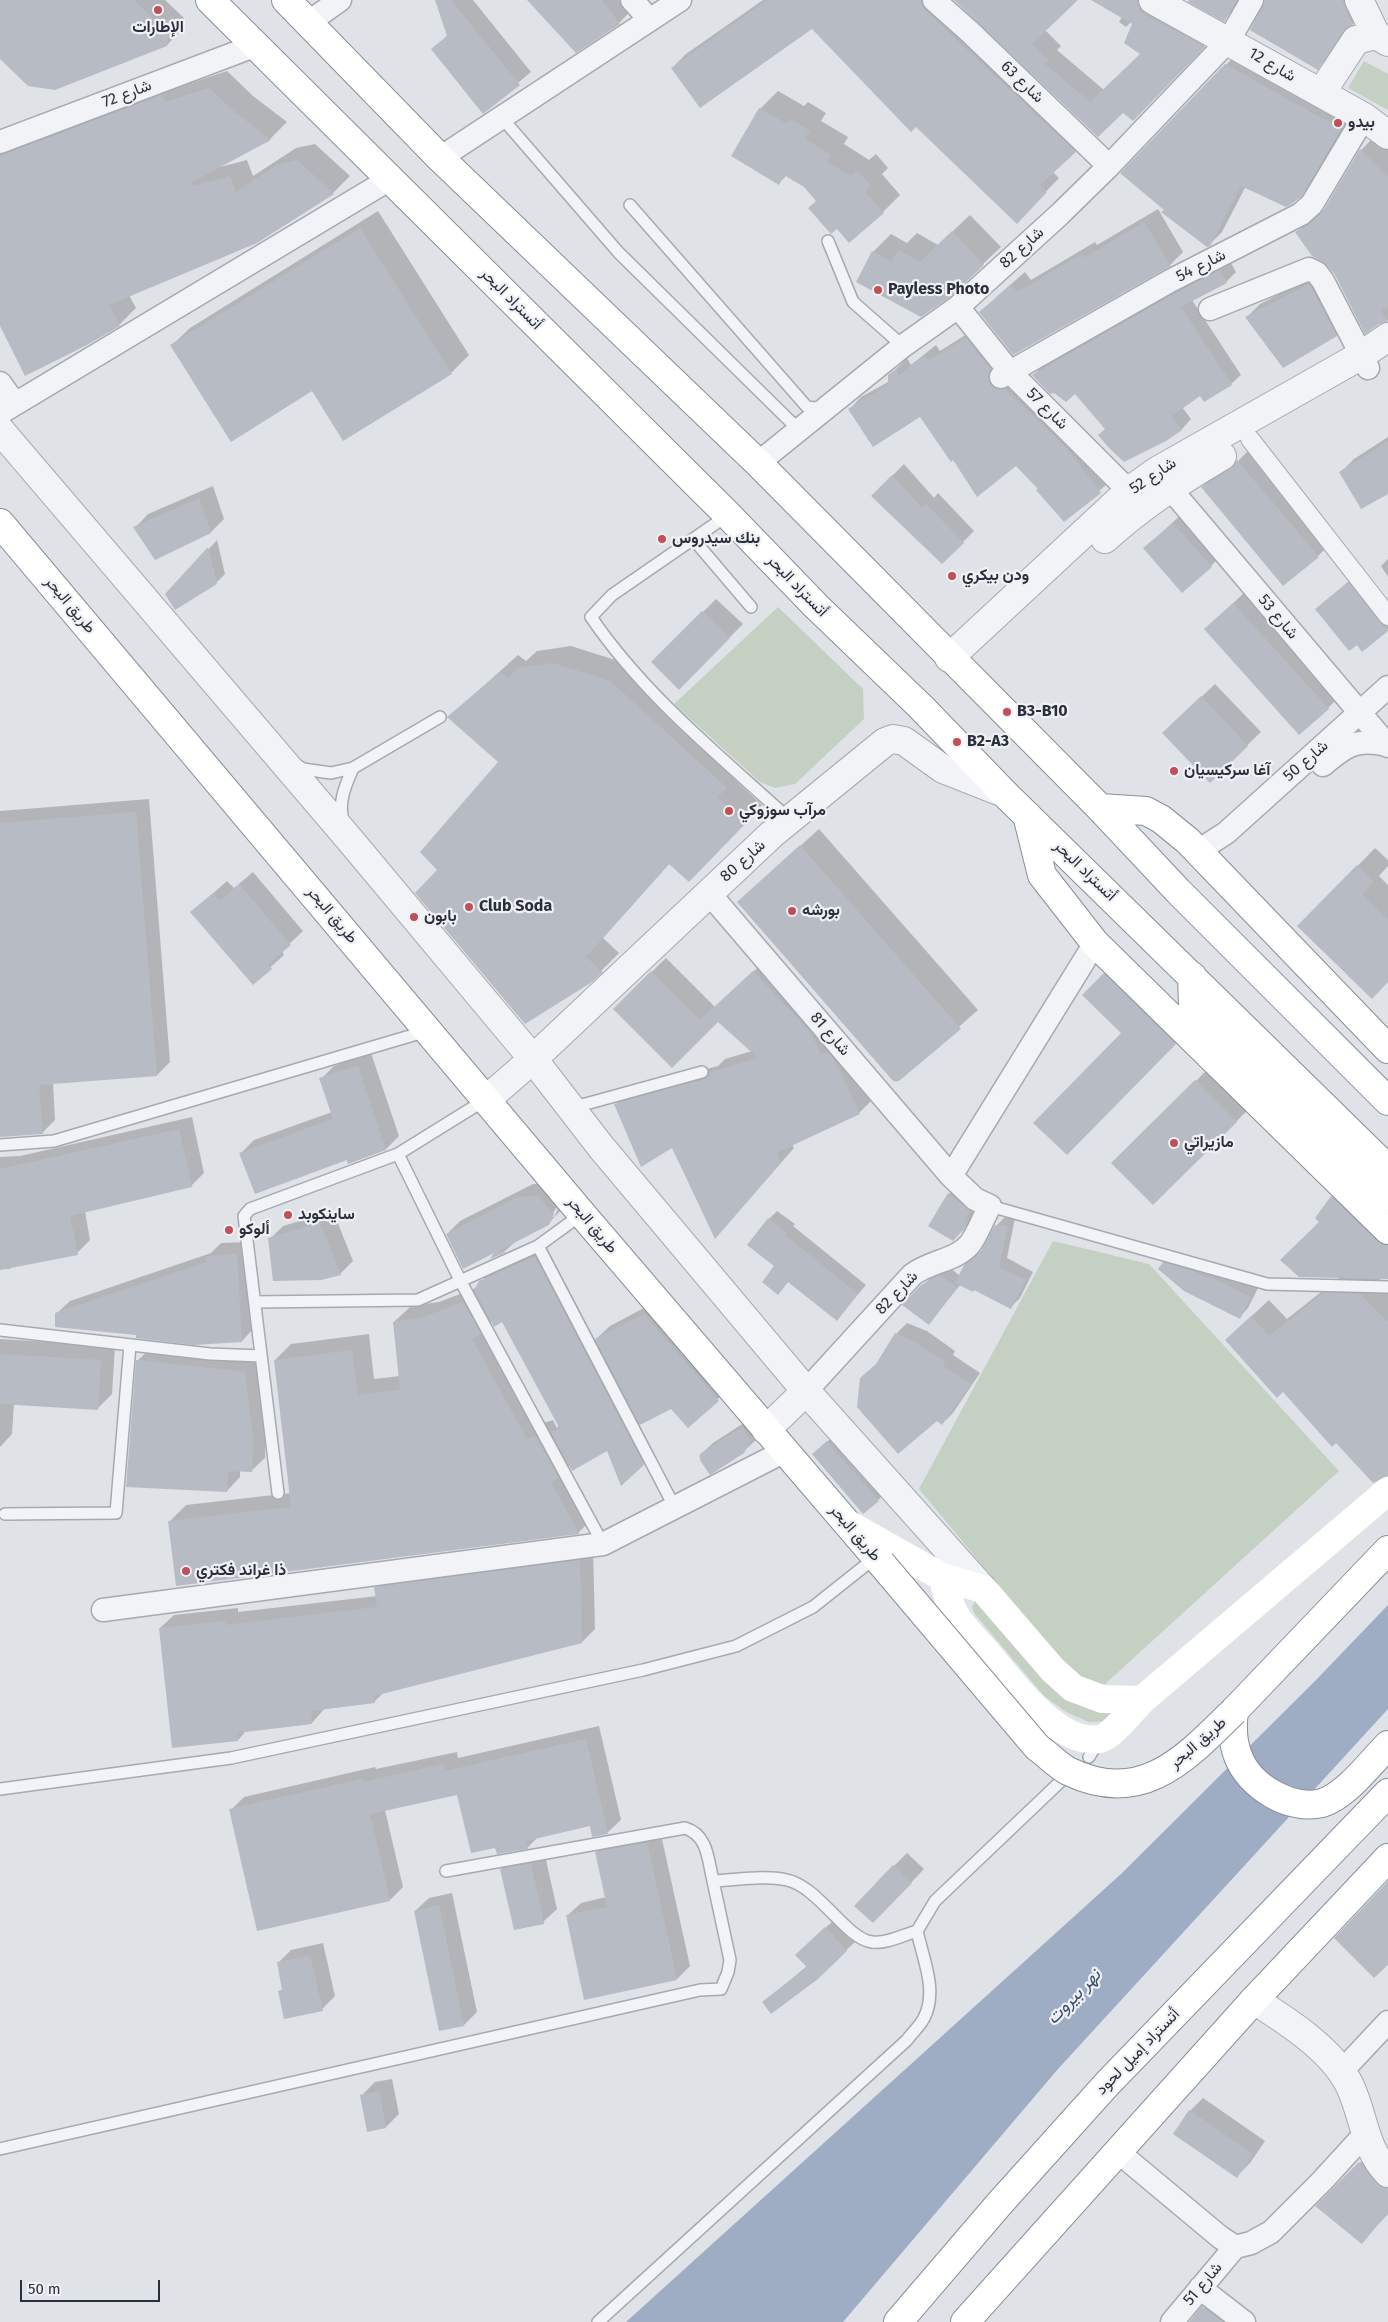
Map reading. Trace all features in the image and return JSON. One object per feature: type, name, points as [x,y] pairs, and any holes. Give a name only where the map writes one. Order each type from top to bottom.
[{"type":"main road","name":"أتستراد البحر","points":[[210,0],[254,46],[728,515],[816,606],[921,707],[1004,793],[1388,1169]]},
{"type":"main road","points":[[286,0],[440,158],[758,463],[955,664],[1100,808],[1178,892],[1388,1101]]},
{"type":"main road","name":"طريق البحر","points":[[0,523],[766,1430],[1038,1747],[1067,1770],[1100,1782],[1131,1783],[1162,1774],[1192,1752],[1388,1550]]},
{"type":"main road","points":[[1100,808],[1146,811],[1166,823],[1207,860],[1388,1049]]},
{"type":"main road","points":[[1027,815],[1042,875],[1095,943],[1388,1230]]},
{"type":"main road","points":[[1192,976],[1193,1006],[1264,1078],[1388,1196]]},
{"type":"main road","points":[[942,1577],[957,1616],[1032,1706],[1055,1724],[1086,1738],[1094,1748],[1142,1700],[1388,1491]]},
{"type":"main road","points":[[845,1522],[942,1577],[983,1589],[1052,1670],[1073,1688],[1087,1695],[1102,1699],[1142,1700]]},
{"type":"main road","points":[[1234,1710],[1232,1729],[1238,1757],[1250,1775],[1268,1792],[1290,1802],[1322,1803],[1342,1792],[1388,1745]]},
{"type":"main road","points":[[1192,1752],[1210,1748],[1225,1750],[1238,1757]]},
{"type":"main road","name":"أتستراد إميل لحود","points":[[898,2322],[1006,2196],[1095,2097],[1388,1792]]},
{"type":"main road","points":[[965,2322],[1254,2000],[1354,1897],[1388,1858]]},
{"type":"main road","points":[[1354,1897],[1388,1867]]},
{"type":"street","points":[[309,22],[340,0]]},
{"type":"street","points":[[632,0],[650,20]]},
{"type":"street","points":[[440,158],[680,0]]},
{"type":"street","name":"شارع 63","points":[[934,0],[971,33],[1109,166]]},
{"type":"street","name":"شارع 12","points":[[1153,0],[1229,40],[1364,117],[1388,135]]},
{"type":"street","name":"شارع 82","points":[[758,463],[903,346],[954,310],[1060,214],[1109,166],[1229,40],[1252,0]]},
{"type":"street","points":[[1321,93],[1356,40],[1382,38],[1359,0]]},
{"type":"street","name":"شارع 72","points":[[0,142],[254,46]]},
{"type":"street","name":"شارع 54","points":[[1006,375],[1170,282],[1301,214],[1312,204],[1364,117]]},
{"type":"street","points":[[0,383],[8,409],[390,179]]},
{"type":"street","points":[[1210,309],[1309,269],[1317,273],[1323,281],[1372,359]]},
{"type":"street","name":"شارع 57","points":[[954,310],[1006,375],[1130,504]]},
{"type":"street","name":"شارع 52","points":[[1130,504],[1169,487],[1250,439],[1372,359],[1388,337]]},
{"type":"street","name":"شارع 52","points":[[955,664],[1130,504],[1158,471],[1372,359]]},
{"type":"street","points":[[0,430],[350,840],[806,1391],[983,1589]]},
{"type":"street","points":[[1250,439],[1388,616]]},
{"type":"street","name":"شارع 53","points":[[1169,487],[1388,746]]},
{"type":"street","name":"شارع 50","points":[[1299,777],[1388,687]]},
{"type":"street","name":"شارع 80","points":[[487,1099],[533,1059],[708,892],[789,819],[877,747],[893,739],[904,741],[956,776],[1004,793]]},
{"type":"street","points":[[1207,860],[1234,843],[1299,777],[1342,748],[1357,743],[1372,742],[1388,746]]},
{"type":"street","name":"شارع 81","points":[[708,892],[951,1176],[975,1199],[990,1206]]},
{"type":"street","points":[[951,1176],[1095,943]]},
{"type":"street","name":"شارع 82","points":[[806,1391],[916,1272],[959,1253],[970,1244],[990,1206]]},
{"type":"street","points":[[766,1430],[806,1391]]},
{"type":"street","points":[[103,1610],[132,1608],[603,1544],[674,1506],[785,1451]]},
{"type":"street","points":[[1254,2000],[1286,2020],[1342,2071],[1351,2088],[1371,2151],[1388,2173]]},
{"type":"street","points":[[1342,2071],[1388,2022]]},
{"type":"street","points":[[1117,2151],[1220,2237],[1235,2247],[1251,2244],[1271,2232],[1365,2134]]},
{"type":"street","name":"شارع 51","points":[[1172,2322],[1235,2247]]},
{"type":"street","points":[[1200,2288],[1244,2322]]},
{"type":"lane","points":[[502,118],[619,253],[799,430]]},
{"type":"lane","points":[[630,205],[807,407],[824,410]]},
{"type":"lane","points":[[828,241],[853,302],[903,346]]},
{"type":"lane","points":[[728,515],[612,595],[591,617],[605,638],[671,711],[789,819]]},
{"type":"lane","points":[[694,540],[751,606]]},
{"type":"lane","points":[[276,753],[303,769],[331,773],[353,768],[440,717]]},
{"type":"lane","points":[[350,840],[342,818],[342,793],[353,768]]},
{"type":"lane","points":[[0,1145],[54,1141],[429,1030]]},
{"type":"lane","points":[[571,1108],[702,1072]]},
{"type":"lane","points":[[278,1493],[244,1216],[250,1209],[398,1154],[487,1099]]},
{"type":"lane","points":[[398,1154],[461,1282],[603,1544]]},
{"type":"lane","points":[[990,1206],[1267,1284],[1388,1286]]},
{"type":"lane","points":[[255,1302],[418,1300],[538,1246],[582,1214]]},
{"type":"lane","points":[[538,1246],[674,1506]]},
{"type":"lane","points":[[0,1330],[210,1354],[262,1356]]},
{"type":"lane","points":[[5,1514],[116,1513],[130,1345]]},
{"type":"lane","points":[[0,1789],[231,1758],[642,1670],[736,1646],[814,1607],[878,1560]]},
{"type":"lane","points":[[713,1881],[768,1878],[788,1880],[810,1891],[862,1940],[882,1942],[917,1931],[935,1901],[1061,1781]]},
{"type":"lane","points":[[0,2149],[700,1990],[721,1989],[728,1972],[730,1960],[713,1881],[703,1841],[694,1830],[685,1828],[446,1871]]},
{"type":"lane","points":[[598,2322],[907,2040],[924,2019],[931,1998],[930,1985],[917,1931]]},
{"type":"green space","points":[[1364,61],[1388,74],[1388,110],[1348,88]]},
{"type":"green space","points":[[778,607],[863,689],[864,719],[795,784],[775,788],[760,782],[674,704]]},
{"type":"green space","points":[[1053,1241],[1149,1264],[1339,1471],[1105,1684],[1081,1684],[919,1489]]},
{"type":"green space","points":[[976,1601],[1045,1673],[1131,1703],[1110,1721],[1089,1722],[1066,1712],[1044,1696],[974,1613],[972,1606]]},
{"type":"water","name":"نهر بيروت","points":[[1388,1605],[1388,1709],[1058,2069],[843,2322],[626,2322],[1121,1874],[1317,1679]]},
{"type":"building","points":[[0,0],[134,0],[169,34],[167,46],[55,90],[28,86],[0,59]]},
{"type":"building","points":[[435,0],[451,0],[520,85],[483,114],[431,49],[447,36]]},
{"type":"building","points":[[527,0],[602,0],[620,24],[576,53]]},
{"type":"building","points":[[767,0],[921,0],[925,10],[1076,152],[1040,185],[1047,192],[1017,224],[916,127],[911,132],[812,29],[700,108],[671,68]]},
{"type":"building","points":[[954,0],[1078,0],[1032,44],[1048,60],[1045,64],[1090,102],[1140,54],[1124,43],[1132,24],[1091,0],[1137,0],[1140,9],[1138,11],[1205,47],[1133,121],[1123,113],[1098,137]]},
{"type":"building","points":[[1189,0],[1237,0],[1224,22],[1188,2]]},
{"type":"building","points":[[1265,0],[1342,0],[1353,25],[1343,31],[1318,70],[1250,30]]},
{"type":"building","points":[[1225,64],[1341,129],[1302,196],[1286,207],[1241,186],[1210,246],[1207,247],[1161,212],[1164,210],[1120,173]]},
{"type":"building","points":[[209,88],[236,113],[271,140],[192,182],[193,186],[230,176],[236,192],[277,165],[297,160],[334,194],[257,243],[109,305],[120,326],[25,376],[0,326],[0,156],[162,95],[165,102]]},
{"type":"building","points":[[759,108],[787,124],[790,119],[810,131],[805,139],[831,155],[827,162],[851,176],[858,171],[871,186],[865,192],[884,213],[849,243],[837,229],[831,234],[808,208],[816,201],[804,187],[784,175],[779,185],[731,156]]},
{"type":"building","points":[[1360,149],[1388,177],[1388,306],[1381,311],[1388,322],[1379,324],[1365,334],[1334,273],[1323,262],[1312,256],[1295,232],[1310,224],[1323,211]]},
{"type":"building","points":[[1144,222],[1171,266],[1013,355],[979,312],[1011,285],[1017,292],[1082,254],[1084,258]]},
{"type":"building","points":[[360,228],[452,374],[343,441],[312,391],[231,442],[170,345]]},
{"type":"building","points":[[952,231],[984,265],[950,297],[921,317],[856,282],[872,251],[892,262],[898,250],[920,262]]},
{"type":"building","points":[[1220,270],[1227,283],[1181,307],[1232,385],[1204,402],[1200,396],[1172,416],[1182,430],[1166,441],[1124,462],[1098,435],[1105,429],[1075,394],[1066,402],[1054,393],[1050,394],[1032,375],[1176,293]]},
{"type":"building","points":[[1309,284],[1337,336],[1283,368],[1245,317]]},
{"type":"building","points":[[966,338],[991,369],[988,376],[990,384],[995,389],[1005,389],[1052,434],[1069,451],[1101,493],[1064,522],[1036,490],[1038,489],[1016,466],[977,497],[953,460],[951,462],[920,417],[873,447],[848,409],[888,385],[888,375],[896,369],[899,375],[924,356],[928,361]]},
{"type":"building","points":[[1388,441],[1388,494],[1361,509],[1339,472]]},
{"type":"building","points":[[1237,460],[1319,557],[1283,586],[1201,487],[1230,469]]},
{"type":"building","points":[[892,475],[922,508],[926,504],[964,543],[942,564],[871,496]]},
{"type":"building","points":[[199,498],[211,533],[155,560],[133,527]]},
{"type":"building","points":[[1173,523],[1212,567],[1182,593],[1143,548]]},
{"type":"building","points":[[208,547],[217,584],[175,610],[165,594]]},
{"type":"building","points":[[1348,582],[1388,631],[1362,652],[1357,645],[1349,651],[1315,609]]},
{"type":"building","points":[[1233,603],[1329,709],[1299,735],[1204,629]]},
{"type":"building","points":[[702,611],[730,638],[679,690],[651,662]]},
{"type":"building","points":[[552,663],[610,681],[727,788],[717,797],[745,824],[689,882],[669,864],[586,957],[603,972],[592,982],[525,1024],[415,893],[437,870],[420,852],[498,762],[447,717],[500,672],[508,678],[518,668]]},
{"type":"building","points":[[1201,696],[1248,746],[1210,783],[1162,733]]},
{"type":"building","points":[[136,812],[157,1076],[39,1085],[43,1134],[0,1137],[0,823]]},
{"type":"building","points":[[800,845],[961,1029],[899,1081],[893,1081],[737,902]]},
{"type":"building","points":[[1357,865],[1374,882],[1362,894],[1388,920],[1388,982],[1372,999],[1297,926]]},
{"type":"building","points":[[239,884],[291,945],[268,964],[272,969],[253,985],[190,912],[213,893],[220,901]]},
{"type":"building","points":[[651,971],[700,1020],[753,971],[811,1033],[821,1055],[828,1052],[835,1061],[860,1114],[776,1153],[781,1163],[715,1239],[672,1148],[641,1167],[614,1104],[704,1079],[709,1073],[758,1058],[718,1022],[672,1068],[613,1009]]},
{"type":"building","points":[[1104,973],[1176,1044],[1067,1155],[1033,1123],[1121,1033],[1082,995]]},
{"type":"building","points":[[358,1066],[386,1150],[348,1164],[347,1160],[255,1194],[239,1153],[333,1119],[319,1078]]},
{"type":"building","name":"مازيراتي","points":[[1195,1080],[1237,1122],[1153,1205],[1111,1163]]},
{"type":"building","points":[[179,1129],[192,1187],[70,1216],[78,1255],[0,1270],[0,1169]]},
{"type":"building","points":[[948,1193],[970,1211],[964,1221],[968,1221],[964,1229],[953,1241],[928,1226]]},
{"type":"building","points":[[538,1196],[554,1214],[549,1225],[498,1251],[506,1252],[490,1259],[494,1253],[463,1269],[446,1234],[518,1197]]},
{"type":"building","points":[[1331,1196],[1377,1241],[1388,1245],[1388,1279],[1299,1277],[1280,1260],[1319,1222],[1315,1218]]},
{"type":"building","points":[[768,1218],[787,1233],[785,1235],[858,1294],[837,1321],[788,1282],[778,1295],[762,1282],[774,1266],[747,1245]]},
{"type":"building","points":[[320,1223],[341,1275],[321,1280],[273,1281],[268,1238]]},
{"type":"building","points":[[995,1225],[1008,1226],[999,1267],[1026,1280],[1011,1309],[974,1290],[973,1292],[955,1283],[964,1265],[981,1251]]},
{"type":"building","points":[[237,1254],[242,1342],[193,1345],[136,1338],[136,1335],[55,1327],[55,1313],[207,1262],[206,1256]]},
{"type":"building","points":[[531,1258],[536,1259],[644,1465],[621,1486],[607,1451],[572,1471],[551,1432],[560,1429],[502,1322],[494,1327],[474,1290],[479,1281]]},
{"type":"building","points":[[1163,1262],[1212,1278],[1251,1297],[1240,1319],[1184,1291],[1158,1269]]},
{"type":"building","points":[[940,1275],[957,1288],[929,1325],[902,1305],[921,1285]]},
{"type":"building","points":[[1323,1293],[1360,1294],[1388,1322],[1388,1476],[1373,1483],[1336,1443],[1332,1447],[1283,1392],[1277,1398],[1225,1340],[1251,1316],[1269,1336]]},
{"type":"building","points":[[463,1302],[481,1334],[472,1339],[527,1439],[536,1436],[559,1478],[551,1482],[579,1534],[176,1586],[168,1521],[291,1507],[274,1360],[352,1350],[358,1395],[400,1390],[393,1322],[421,1318]]},
{"type":"building","points":[[644,1314],[719,1401],[688,1428],[671,1409],[640,1425],[595,1339]]},
{"type":"building","points":[[895,1333],[915,1342],[945,1362],[943,1366],[971,1384],[942,1425],[937,1421],[898,1454],[857,1407],[860,1378],[876,1364]]},
{"type":"building","points":[[0,1354],[101,1360],[98,1410],[0,1404]]},
{"type":"building","points":[[136,1360],[245,1372],[253,1438],[252,1472],[228,1471],[227,1492],[126,1487]]},
{"type":"building","points":[[742,1427],[751,1441],[744,1453],[710,1475],[700,1460],[700,1454]]},
{"type":"building","points":[[827,1441],[879,1501],[863,1514],[812,1454]]},
{"type":"building","points":[[580,1560],[582,1643],[374,1696],[375,1703],[311,1711],[312,1724],[237,1733],[238,1741],[172,1748],[159,1628],[225,1621],[225,1625],[377,1607],[374,1587]]},
{"type":"building","points":[[586,1739],[608,1834],[592,1837],[590,1826],[526,1841],[528,1849],[497,1854],[495,1848],[471,1853],[457,1795],[370,1814],[390,1901],[257,1931],[229,1809],[362,1779],[363,1782],[444,1764],[445,1771]]},
{"type":"building","points":[[647,1842],[677,1980],[584,2000],[566,1915],[607,1907],[595,1852]]},
{"type":"building","points":[[531,1863],[544,1924],[514,1930],[500,1869]]},
{"type":"building","points":[[893,1865],[912,1883],[873,1923],[854,1906]]},
{"type":"building","points":[[1388,1881],[1388,1965],[1374,1978],[1334,1938]]},
{"type":"building","points":[[439,1905],[464,2026],[439,2031],[414,1911]]},
{"type":"building","points":[[825,1927],[847,1951],[818,1979],[771,2014],[762,2002],[807,1967],[795,1955]]},
{"type":"building","points":[[310,1956],[323,2011],[284,2019],[278,1991],[282,1990],[277,1962]]},
{"type":"building","points":[[379,2091],[386,2128],[367,2132],[360,2095]]},
{"type":"building","points":[[1189,2110],[1253,2154],[1237,2178],[1173,2134]]},
{"type":"building","points":[[1359,2162],[1376,2183],[1388,2188],[1388,2212],[1362,2244],[1315,2206]]},
{"type":"building","points":[[1202,2306],[1223,2322],[1189,2322]]},
{"type":"place","name":"الإطارات","points":[[158,10]]},
{"type":"place","name":"بيدو","points":[[1338,123]]},
{"type":"place","name":"Payless Photo","points":[[878,290]]},
{"type":"place","name":"بنك سيدروس","points":[[662,539]]},
{"type":"place","name":"ودن بيكري","points":[[952,576]]},
{"type":"place","name":"B3-B10","points":[[1007,712]]},
{"type":"place","name":"B2-A3","points":[[957,742]]},
{"type":"place","name":"آغا سركيسيان","points":[[1174,771]]},
{"type":"place","name":"مرآب سوزوكي","points":[[729,811]]},
{"type":"place","name":"Club Soda","points":[[469,907]]},
{"type":"place","name":"بورشه","points":[[792,911]]},
{"type":"place","name":"بابون","points":[[414,917]]},
{"type":"place","name":"مازيراتي","points":[[1174,1143]]},
{"type":"place","name":"ساينكوبد","points":[[288,1215]]},
{"type":"place","name":"ألوكو","points":[[229,1230]]},
{"type":"place","name":"ذا غراند فكتري","points":[[186,1571]]}]
